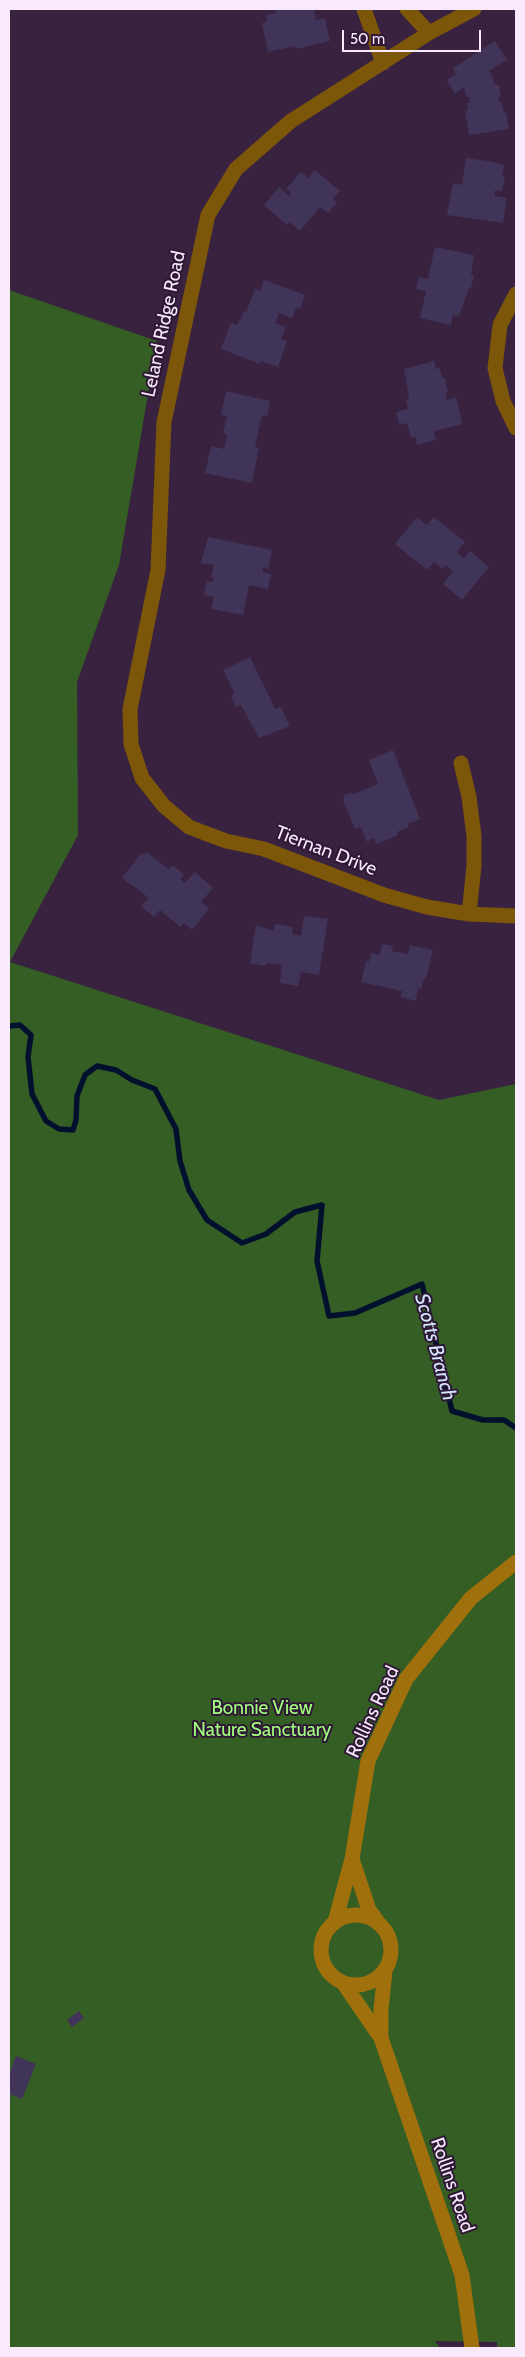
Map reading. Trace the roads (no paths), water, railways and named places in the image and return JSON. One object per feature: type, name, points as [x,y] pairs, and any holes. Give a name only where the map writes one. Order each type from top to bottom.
[{"type":"street","points":[[364,9],[383,63]]},
{"type":"street","points":[[407,9],[429,33]]},
{"type":"street","name":"Leland Ridge Road","points":[[142,778],[131,744],[130,710],[158,570],[164,422],[208,215],[236,169],[291,121],[429,33],[474,9]]},
{"type":"street","points":[[516,294],[500,325],[495,368],[502,401],[516,428]]},
{"type":"street","points":[[461,762],[469,798],[474,836],[474,866],[469,914]]},
{"type":"street","name":"Tiernan Drive","points":[[142,778],[164,806],[189,827],[226,841],[264,848],[384,895],[427,907],[469,914],[516,916]]},
{"type":"street","name":"Rollins Road","points":[[472,2348],[462,2275],[381,2038],[344,1984],[329,1973],[321,1957],[323,1938],[335,1922],[352,1859],[368,1761],[406,1679],[471,1598],[516,1562]]},
{"type":"street","name":"Rollins Road","points":[[352,1859],[369,1910],[384,1929],[392,1950],[390,1961],[385,1971],[380,2009],[381,2038]]},
{"type":"street","points":[[335,1922],[344,1916],[356,1914],[367,1916],[376,1921]]},
{"type":"street","points":[[344,1984],[355,1986],[366,1984],[377,1979],[385,1971]]},
{"type":"waterway","name":"Scotts Branch","points":[[9,1026],[20,1025],[31,1035],[28,1057],[32,1094],[46,1121],[59,1129],[73,1130],[76,1120],[77,1096],[85,1075],[97,1066],[116,1070],[132,1080],[155,1089],[176,1129],[180,1161],[189,1190],[207,1220],[242,1243],[266,1234],[295,1212],[322,1205],[317,1261],[329,1316],[355,1313],[422,1284],[452,1411],[483,1420],[504,1420],[516,1428]]},
{"type":"park label","name":"Bonnie View Nature Sanctuary","points":[[262,1719]]}]
